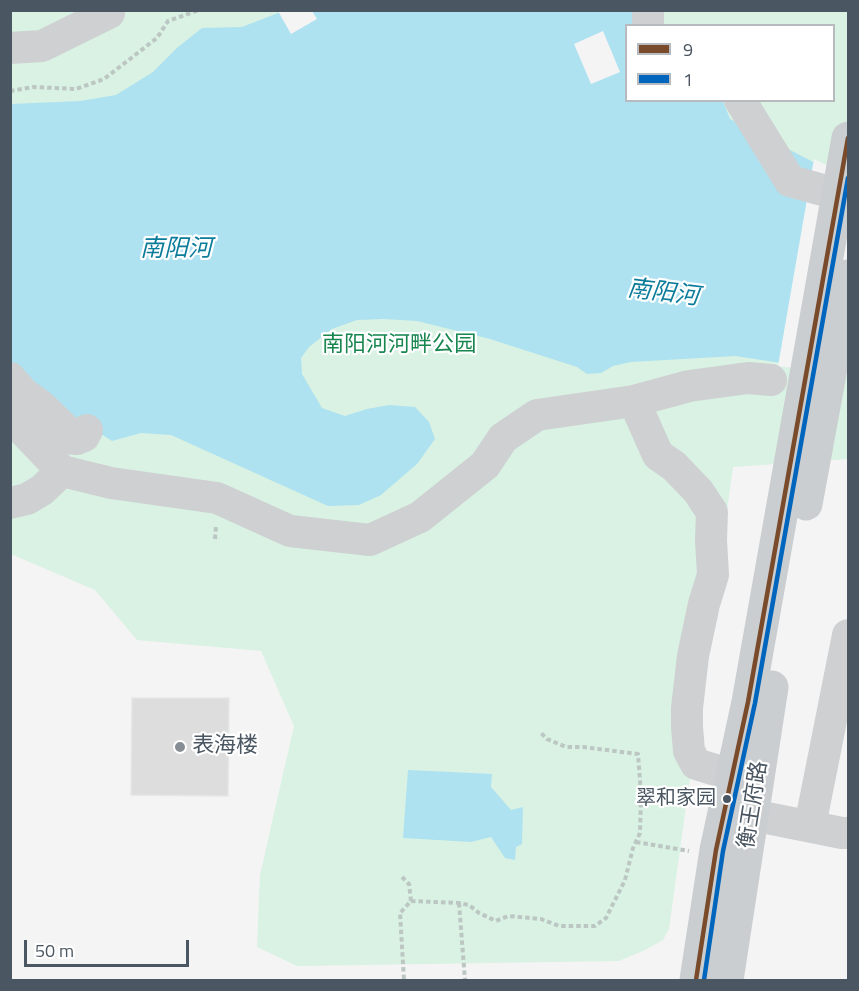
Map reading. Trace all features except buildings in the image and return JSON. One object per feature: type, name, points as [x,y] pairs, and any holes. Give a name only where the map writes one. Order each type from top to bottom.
[{"type":"main road","name":"衡王府路","points":[[727,981],[752,815],[758,704],[849,138]]},
{"type":"main road","name":"衡王府路","points":[[696,981],[716,850],[732,775],[758,704],[849,276]]},
{"type":"street","points":[[10,48],[42,46],[109,13]]},
{"type":"street","points":[[741,102],[790,181],[849,197]]},
{"type":"street","points":[[10,378],[23,393],[41,406],[66,430],[68,438],[77,439],[84,436],[87,430]]},
{"type":"street","points":[[10,420],[21,428],[62,471],[111,483],[217,498],[290,531],[370,540],[420,517],[485,465],[503,438],[537,415],[634,401],[689,386],[748,378],[771,380]]},
{"type":"street","points":[[634,401],[658,455],[674,466],[698,491],[712,512],[713,575],[693,656],[687,727],[689,751],[696,764],[732,775]]},
{"type":"street","points":[[10,503],[27,499],[42,490],[62,471]]},
{"type":"street","points":[[810,826],[843,688],[849,635]]},
{"type":"street","points":[[752,815],[849,833]]},
{"type":"path","points":[[10,91],[33,87],[76,89],[104,79],[157,39],[168,21],[199,10]]},
{"type":"path","points":[[411,901],[470,905],[479,913],[496,921],[508,916],[541,919],[559,926],[595,926],[606,918],[625,880],[640,833],[641,795],[638,754],[566,747],[547,739],[540,732]]},
{"type":"path","points":[[636,842],[688,851]]},
{"type":"path","points":[[402,877],[409,884],[411,901],[400,913],[404,981]]},
{"type":"path","points":[[459,903],[465,981]]},
{"type":"green space","name":"南阳河河畔公园","points":[[11,11],[848,11],[848,459],[733,467],[669,929],[663,940],[619,961],[297,966],[257,947],[260,875],[294,726],[261,651],[137,640],[95,590],[11,554]]},
{"type":"water","name":"南阳河","points":[[283,11],[646,11],[660,24],[625,24],[625,102],[723,102],[730,119],[848,180],[848,373],[735,356],[631,362],[613,366],[601,373],[587,374],[577,367],[490,339],[417,321],[357,320],[332,329],[309,347],[301,358],[302,374],[322,408],[345,416],[389,405],[415,407],[429,422],[435,439],[417,464],[381,495],[359,505],[328,506],[171,435],[141,433],[112,441],[76,418],[11,365],[10,104],[80,101],[116,95],[153,72],[178,47],[202,28],[242,27]]},
{"type":"water","points":[[408,770],[492,774],[491,787],[511,810],[523,807],[522,844],[516,847],[515,860],[505,858],[491,837],[471,842],[403,838]]},
{"type":"pier","points":[[278,11],[312,11],[317,19],[291,34]]},
{"type":"pier","points":[[603,31],[620,72],[591,84],[574,44]]},
{"type":"pier","points":[[814,159],[848,176],[848,376],[778,366]]},
{"type":"tunnel","points":[[801,386],[848,394]]},
{"type":"transit line","name":"9","points":[[696,980],[716,850],[748,702],[848,138]]},
{"type":"transit line","name":"1","points":[[704,980],[723,851],[755,703],[848,178]]},
{"type":"place","name":"表海楼","points":[[180,747]]},
{"type":"place","name":"翠和家园","points":[[727,799]]}]
